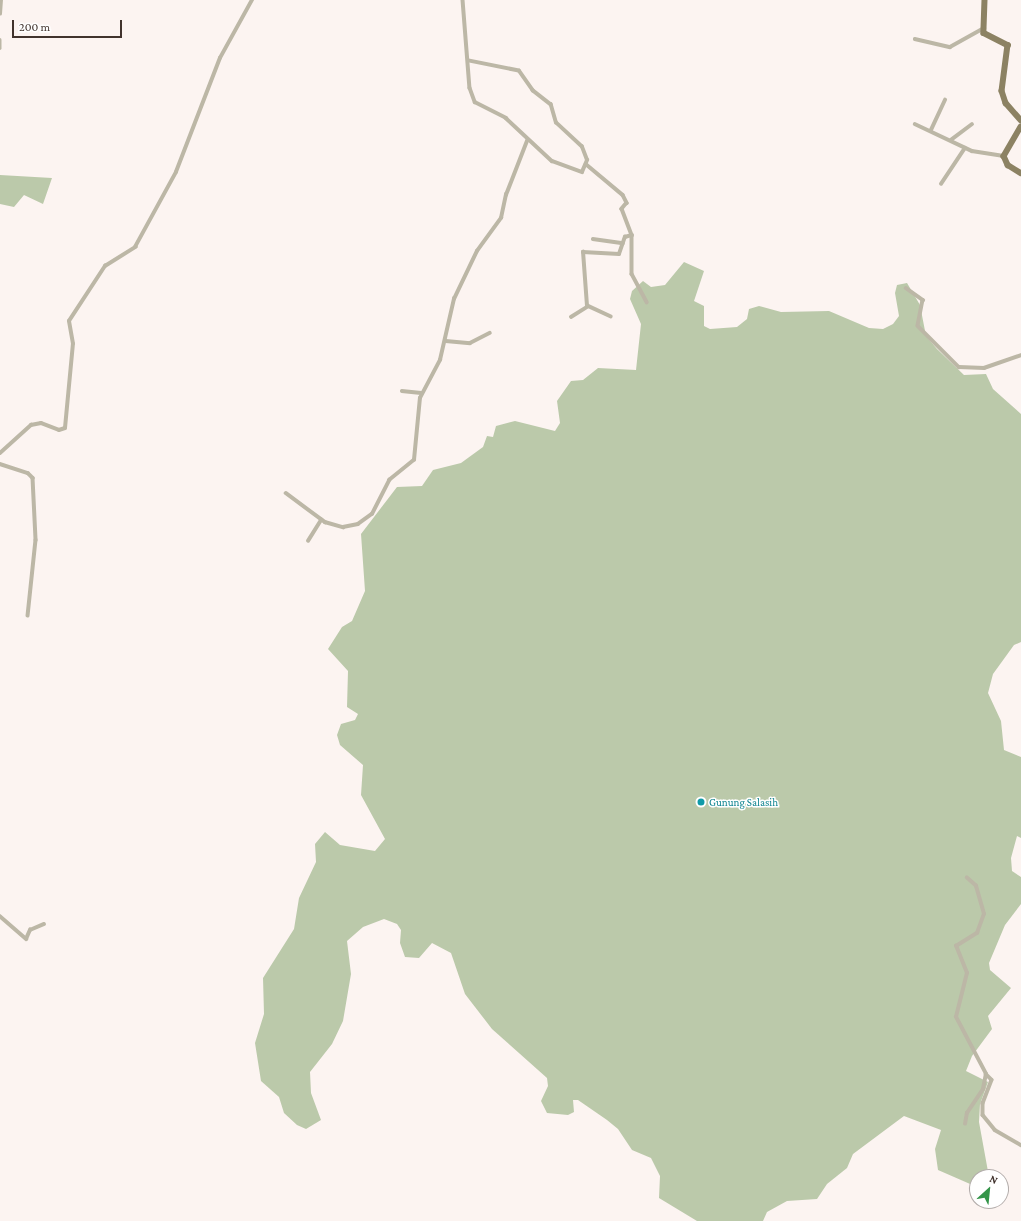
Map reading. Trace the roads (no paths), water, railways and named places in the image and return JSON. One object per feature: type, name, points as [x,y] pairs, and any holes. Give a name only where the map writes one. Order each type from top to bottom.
[{"type":"main road","points":[[985,0],[984,28],[986,35],[1001,38],[1008,45],[1002,91],[1006,104],[1021,120]]},
{"type":"main road","points":[[1021,127],[1004,156],[1008,165],[1021,172]]},
{"type":"street","points":[[0,14],[1,0]]},
{"type":"street","points":[[0,453],[30,425],[41,424],[59,430],[65,428],[69,413],[73,344],[69,321],[105,266],[135,247],[176,172],[220,58],[252,0]]},
{"type":"street","points":[[463,0],[475,102],[506,118],[527,141],[573,171],[582,172],[586,164]]},
{"type":"street","points":[[915,39],[950,47],[984,28]]},
{"type":"street","points":[[0,40],[0,48]]},
{"type":"street","points":[[469,61],[519,71],[533,91],[551,105],[556,123],[580,144],[586,164],[623,195],[627,203],[622,209],[632,235],[632,274],[647,302]]},
{"type":"street","points":[[931,130],[945,100]]},
{"type":"street","points":[[915,124],[931,130],[965,148],[1004,156]]},
{"type":"street","points":[[951,140],[972,124]]},
{"type":"street","points":[[286,494],[321,520],[348,526],[363,522],[372,514],[389,480],[416,456],[415,430],[421,393],[446,341],[454,299],[477,251],[501,218],[506,195],[527,141]]},
{"type":"street","points":[[941,184],[965,148]]},
{"type":"street","points":[[587,307],[583,252],[619,254],[625,237],[632,235]]},
{"type":"street","points":[[593,239],[623,243]]},
{"type":"street","points":[[906,288],[923,300],[918,326],[959,367],[984,368],[1021,355]]},
{"type":"street","points":[[587,307],[611,317]]},
{"type":"street","points":[[571,317],[587,307]]},
{"type":"street","points":[[446,341],[470,343],[490,333]]},
{"type":"street","points":[[402,391],[421,393]]},
{"type":"street","points":[[0,464],[28,473],[33,478],[36,540],[28,616]]},
{"type":"street","points":[[308,541],[321,520]]},
{"type":"street","points":[[967,878],[976,886],[984,914],[977,933],[956,946],[967,973],[956,1017],[986,1074],[992,1080],[983,1102],[984,1115],[995,1130],[1021,1145]]},
{"type":"street","points":[[0,916],[26,939],[30,930],[44,924]]},
{"type":"street","points":[[965,1124],[967,1113],[983,1089],[986,1074]]},
{"type":"place","name":"Gunung Salasih","points":[[701,802]]}]
